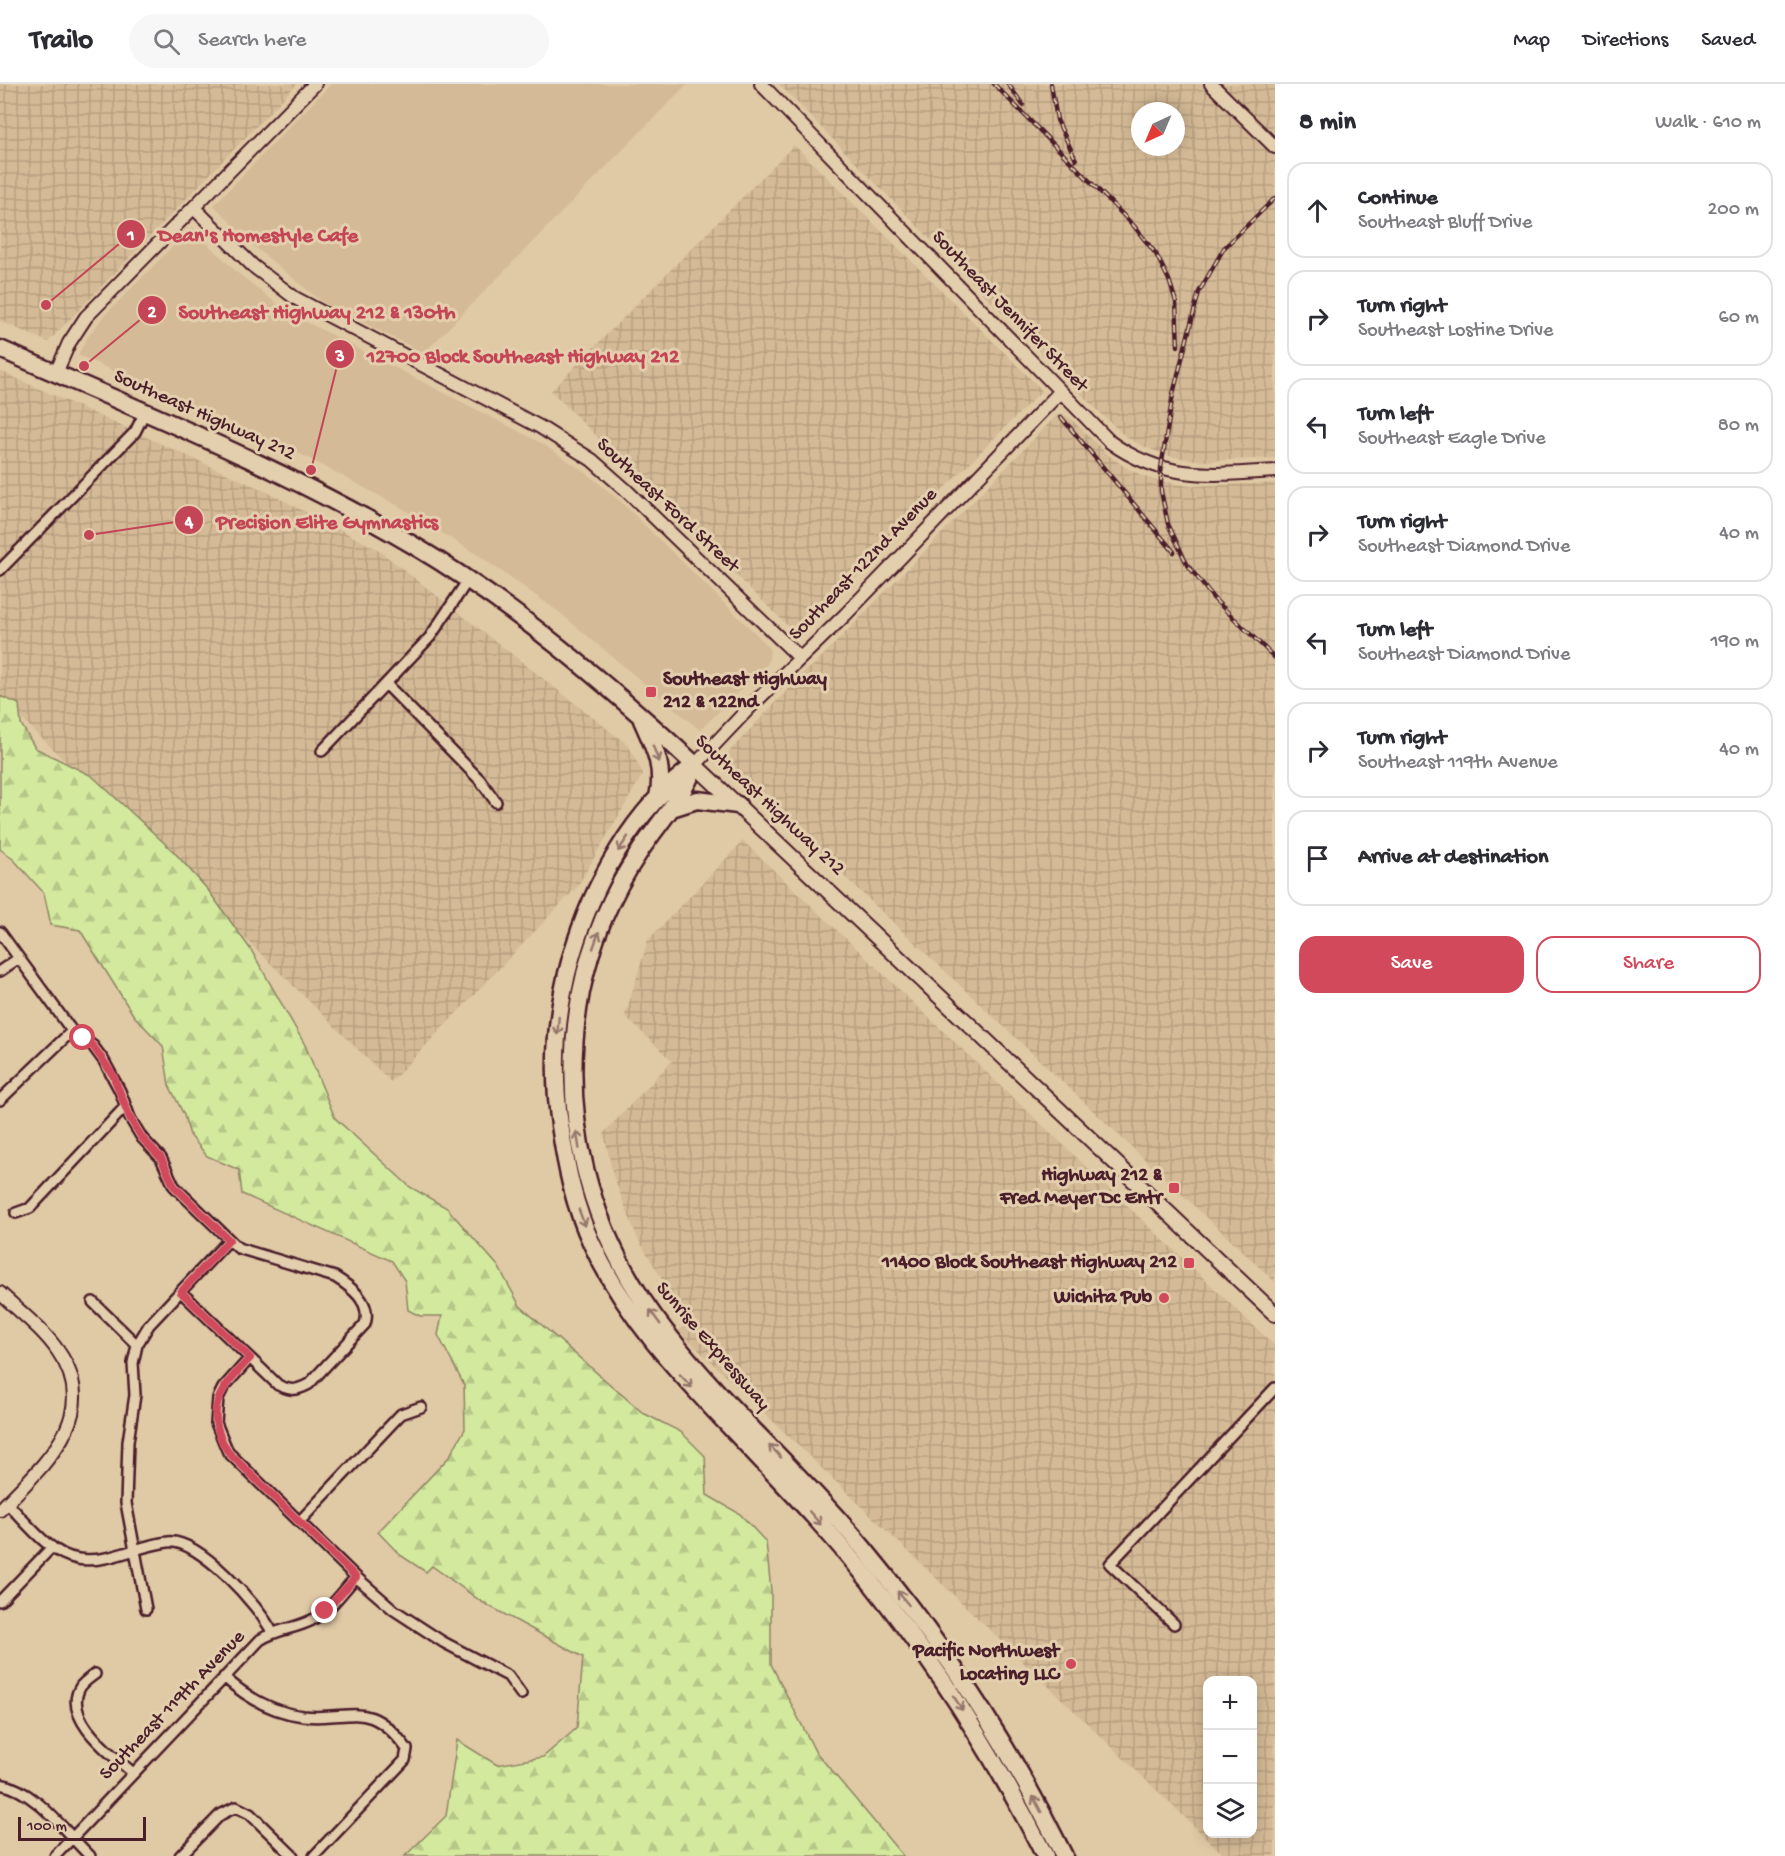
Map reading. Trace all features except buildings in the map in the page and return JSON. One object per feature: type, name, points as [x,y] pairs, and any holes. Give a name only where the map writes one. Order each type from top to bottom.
[{"type":"highway","name":"Southeast Highway 212","points":[[0,349],[145,412],[319,492],[381,526],[468,580],[561,647],[695,765]]},
{"type":"highway","points":[[639,714],[659,759],[662,772],[658,797]]},
{"type":"highway","name":"Sunrise Expressway","points":[[695,765],[658,797],[618,852],[595,894],[576,942],[564,987],[557,1043],[556,1095],[565,1162],[578,1209],[609,1277],[652,1341],[811,1513],[868,1579],[925,1654],[992,1756],[1045,1856]]},
{"type":"highway","name":"Sunrise Expressway","points":[[695,765],[687,786],[642,848],[616,891],[596,939],[581,993],[573,1053],[573,1098],[580,1155],[604,1231],[638,1293],[665,1331],[833,1514],[931,1635],[1009,1754],[1064,1856]]},
{"type":"highway","points":[[672,808],[697,800],[738,805]]},
{"type":"main road","points":[[56,374],[69,343],[86,317],[315,84]]},
{"type":"main road","name":"Southeast Jennifer Street","points":[[761,84],[1110,442],[1151,465],[1174,472],[1201,475],[1275,471]]},
{"type":"main road","points":[[1211,84],[1275,147]]},
{"type":"main road","name":"Southeast Ford Street","points":[[194,207],[253,266],[296,298],[540,427],[592,460],[800,658]]},
{"type":"main road","name":"Southeast 122nd Avenue","points":[[695,765],[851,609],[1060,392]]},
{"type":"main road","name":"Southeast Highway 212","points":[[695,765],[1275,1314]]},
{"type":"main road","points":[[0,1293],[59,1352],[71,1377],[73,1404],[69,1427],[62,1441],[3,1506]]},
{"type":"street","points":[[0,570],[135,432],[145,412]]},
{"type":"street","points":[[322,751],[434,632],[468,580]]},
{"type":"street","points":[[386,684],[480,780],[496,802]]},
{"type":"street","points":[[0,932],[72,1031],[93,1046],[104,1061],[142,1138],[161,1158],[174,1186],[229,1240],[249,1254],[335,1277],[345,1283],[361,1299],[366,1309],[364,1324],[309,1383],[299,1390],[290,1390],[278,1385],[181,1292]]},
{"type":"street","points":[[0,971],[19,957]]},
{"type":"street","points":[[0,1100],[72,1031]]},
{"type":"street","points":[[16,1212],[30,1208],[125,1107]]},
{"type":"street","points":[[146,1609],[132,1549],[125,1486],[134,1408],[133,1363],[137,1345],[149,1325],[229,1240]]},
{"type":"street","points":[[93,1302],[137,1345]]},
{"type":"street","points":[[250,1358],[230,1379],[218,1398],[216,1417],[219,1434],[228,1452],[356,1577],[417,1626],[508,1676],[521,1694]]},
{"type":"street","points":[[1174,1624],[1110,1564],[1275,1388]]},
{"type":"street","points":[[300,1521],[401,1414],[421,1407]]},
{"type":"street","points":[[3,1506],[52,1547],[77,1559],[95,1559],[170,1541],[194,1548],[261,1612],[272,1632]]},
{"type":"street","points":[[0,1601],[52,1547]]},
{"type":"street","name":"Southeast 119th Avenue","points":[[55,1856],[260,1640],[272,1632],[301,1625],[318,1616],[356,1577]]},
{"type":"street","points":[[95,1674],[80,1687],[78,1702],[80,1716],[90,1734],[133,1773]]},
{"type":"street","points":[[224,1677],[247,1696],[286,1712],[318,1716],[359,1713],[370,1716],[408,1751],[405,1760],[314,1856]]},
{"type":"street","points":[[0,1784],[27,1796],[90,1856]]},
{"type":"street","points":[[180,1856],[219,1815],[236,1807],[250,1814],[293,1856]]},
{"type":"shaded area","points":[[0,84],[297,84],[48,342],[0,321]]},
{"type":"shaded area","points":[[331,84],[687,84],[424,353],[322,302],[255,247],[214,205]]},
{"type":"shaded area","points":[[779,84],[1275,84],[1275,458],[1204,461],[1173,457],[1147,448],[1126,437],[1089,402]]},
{"type":"shaded area","points":[[794,145],[1042,390],[798,636],[551,391]]},
{"type":"shaded area","points":[[191,228],[240,275],[289,313],[541,443],[585,472],[620,501],[766,644],[770,651],[768,663],[700,730],[559,612],[481,557],[397,505],[293,450],[78,355],[87,338],[103,317]]},
{"type":"shaded area","points":[[0,371],[263,490],[377,549],[628,745],[643,774],[577,887],[391,1082],[0,697]]},
{"type":"shaded area","points":[[1062,414],[1070,418],[1107,454],[1128,469],[1150,479],[1189,486],[1275,483],[1275,1282],[724,763],[727,754],[807,669],[813,666],[1057,415]]},
{"type":"shaded area","points":[[743,841],[1275,1346],[1275,1856],[1225,1856],[1206,1838],[1257,1838],[1257,1676],[1203,1676],[1203,1835],[679,1331],[690,1318],[672,1296],[637,1237],[613,1175],[604,1133],[672,1061],[625,1016],[648,940]]},
{"type":"green space","points":[[0,696],[19,704],[21,724],[35,748],[92,776],[174,852],[208,890],[251,950],[305,1045],[335,1118],[410,1187],[447,1208],[498,1266],[520,1306],[643,1413],[681,1432],[705,1456],[707,1495],[740,1514],[766,1542],[771,1591],[771,1664],[815,1751],[903,1856],[405,1856],[446,1816],[457,1740],[497,1765],[543,1757],[577,1728],[583,1657],[482,1602],[432,1566],[426,1572],[400,1555],[378,1532],[449,1457],[465,1429],[464,1385],[438,1335],[442,1316],[420,1316],[408,1310],[405,1281],[392,1261],[242,1194],[239,1170],[207,1156],[190,1135],[184,1115],[169,1085],[163,1046],[134,1016],[80,930],[51,925],[44,893],[14,860],[0,849]]},
{"type":"railway","points":[[994,84],[1134,226],[1156,254],[1169,280],[1176,302],[1178,346]]},
{"type":"railway","points":[[1008,84],[1023,105]]},
{"type":"railway","points":[[1051,84],[1057,120],[1076,160]]},
{"type":"railway","points":[[1275,198],[1224,248],[1199,292],[1173,394],[1161,468],[1161,491],[1168,524],[1187,564],[1213,598],[1275,658]]},
{"type":"railway","points":[[1061,417],[1174,552]]},
{"type":"place","name":"Dean's Homestyle Cafe","points":[[46,305]]},
{"type":"place","name":"Southeast Highway 212 & 130th","points":[[84,366]]},
{"type":"place","name":"12700 Block Southeast Highway 212","points":[[311,470]]},
{"type":"place","name":"Precision Elite Gymnastics","points":[[89,535]]},
{"type":"place","name":"Southeast Highway 212 & 122nd","points":[[651,692]]},
{"type":"place","name":"Highway 212 & Fred Meyer Dc Entr","points":[[1174,1188]]},
{"type":"place","name":"11400 Block Southeast Highway 212","points":[[1189,1263]]},
{"type":"place","name":"Wichita Pub","points":[[1164,1298]]},
{"type":"place","name":"Pacific Northwest Locating LLC","points":[[1071,1664]]},
{"type":"route","points":[[83,1038],[93,1046],[113,1075],[130,1118],[142,1138],[161,1158],[174,1186],[229,1240],[181,1292],[250,1358],[230,1379],[218,1398],[215,1411],[216,1423],[228,1452],[356,1577],[325,1611]]}]
